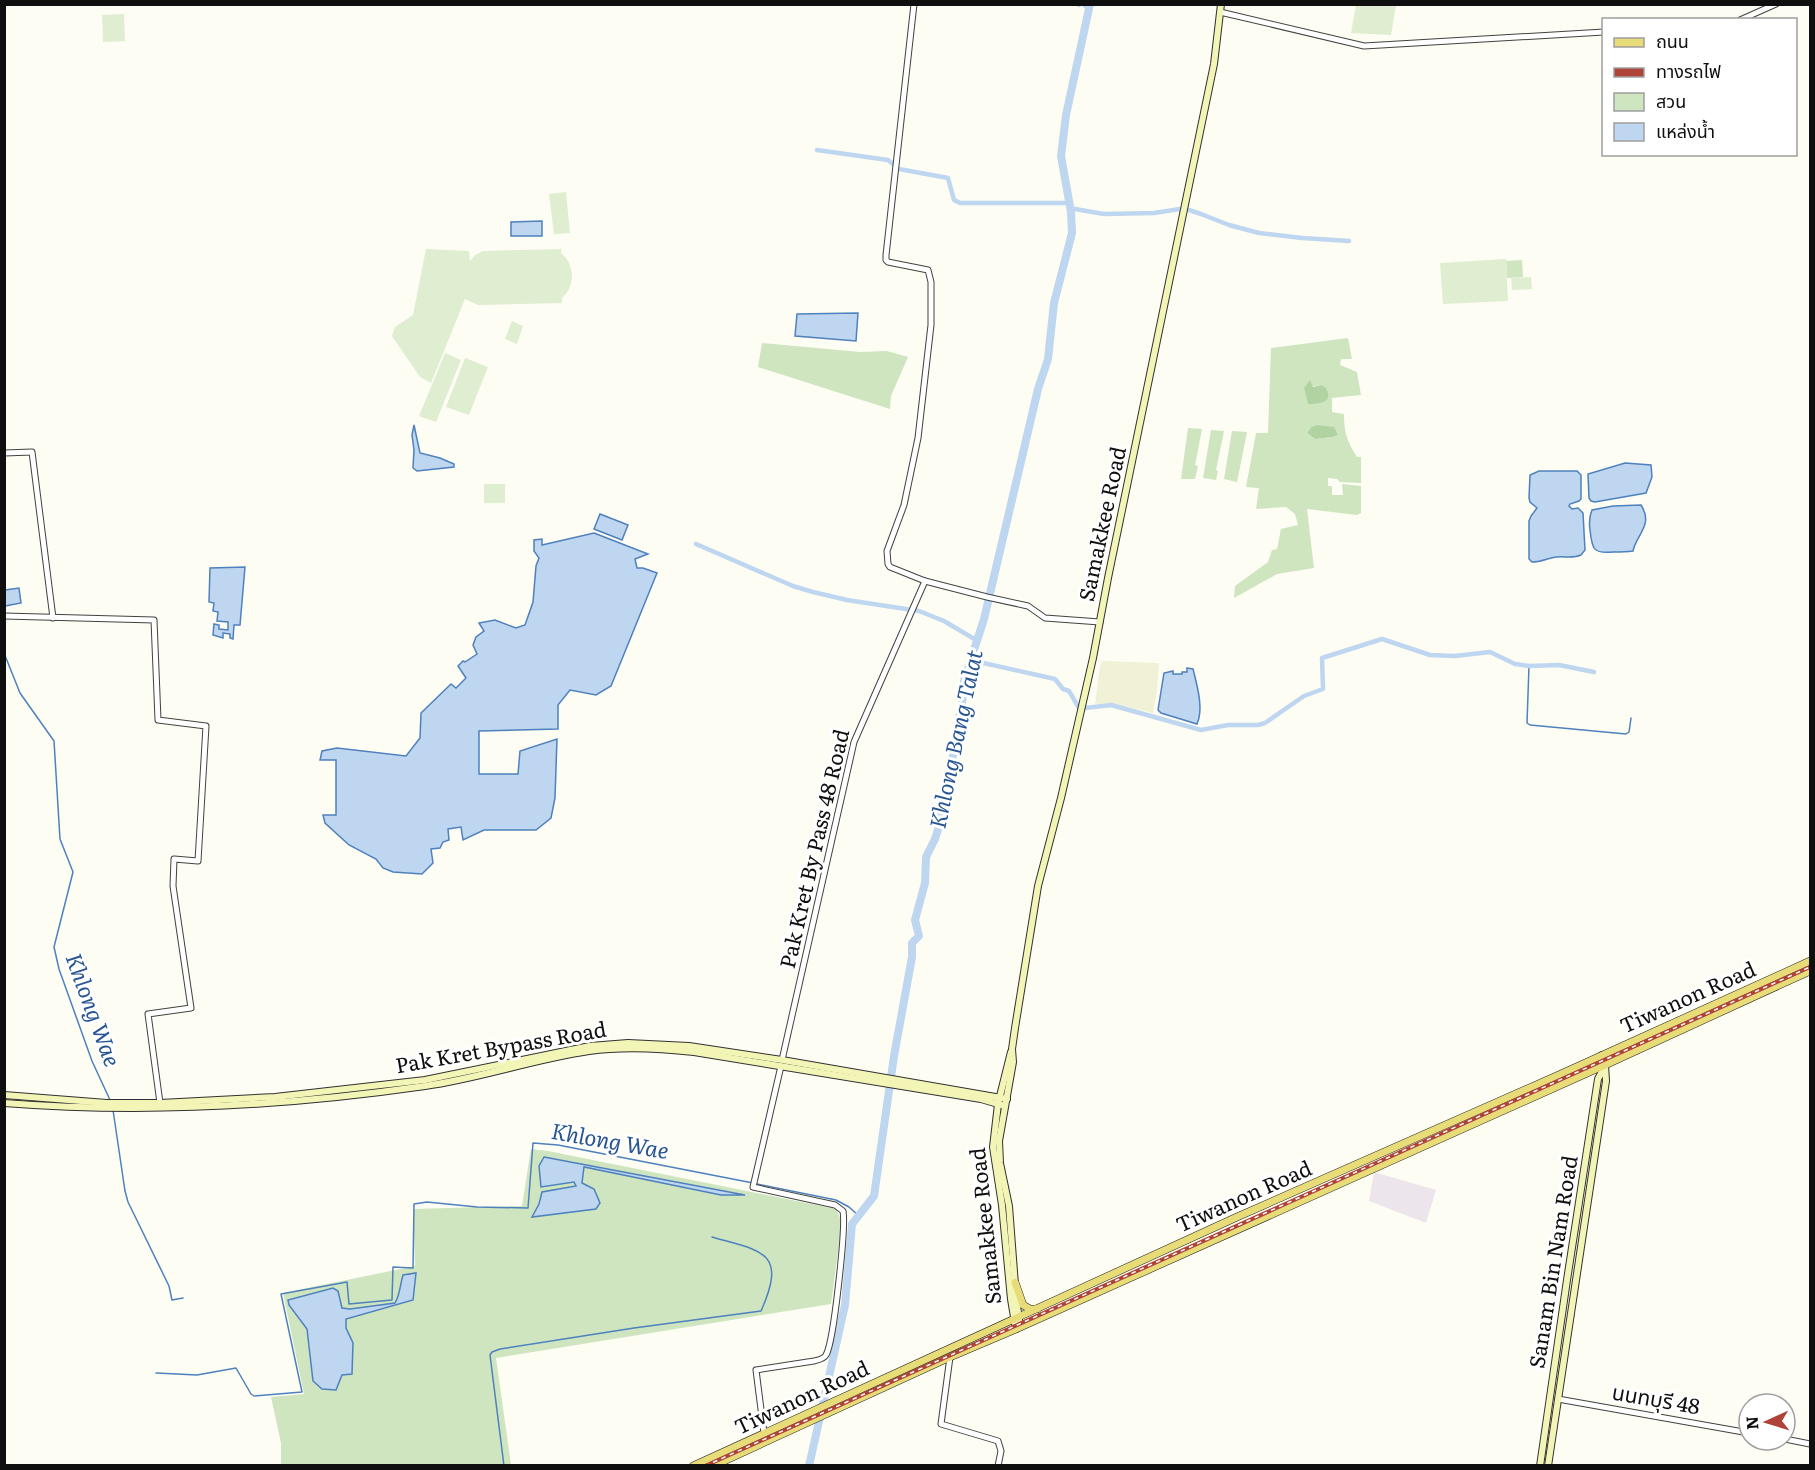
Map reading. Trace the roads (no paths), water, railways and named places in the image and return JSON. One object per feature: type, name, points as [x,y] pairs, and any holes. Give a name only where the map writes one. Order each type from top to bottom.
[{"type":"main road","name":"Samakkee Road","points":[[1015,1309],[1009,1206],[1000,1163],[999,1141],[1005,1080],[1038,886],[1093,658],[1214,64],[1221,4]]},
{"type":"main road","name":"Tiwanon Road","points":[[693,1466],[1227,1222],[1810,961]]},
{"type":"main road","name":"Tiwanon Road","points":[[713,1466],[950,1357],[1605,1065],[1810,971]]},
{"type":"main road","name":"Pak Kret Bypass Road","points":[[4,1103],[70,1107],[275,1097],[425,1080],[600,1045],[628,1043],[689,1046],[1002,1102]]},
{"type":"main road","name":"Pak Kret Bypass Road","points":[[120,1105],[160,1108],[216,1107],[332,1098],[426,1086],[582,1052],[610,1049],[666,1049],[781,1063]]},
{"type":"main road","name":"Samakkee Road","points":[[1012,1049],[1013,1062],[993,1147],[1018,1328]]},
{"type":"main road","name":"Sanam Bin Nam Road","points":[[1548,1466],[1606,1081],[1602,1055]]},
{"type":"main road","name":"Sanam Bin Nam Road","points":[[1540,1466],[1598,1079],[1605,1065]]},
{"type":"main road","points":[[986,1095],[999,1088],[1005,1080]]},
{"type":"main road","name":"Pak Kret Bypass Road","points":[[897,1083],[986,1095],[1002,1102]]},
{"type":"main road","name":"Pak Kret Bypass Road","points":[[4,1095],[108,1105]]},
{"type":"main road","points":[[1360,1163],[1364,1173]]},
{"type":"main road","points":[[1015,1282],[1023,1305],[1030,1309],[1038,1308]]},
{"type":"main road","points":[[1550,1398],[1558,1399]]},
{"type":"street","points":[[914,4],[886,260],[928,270],[932,301],[918,438],[904,505],[887,551],[888,564],[890,567],[925,581],[1028,606],[1051,620],[1100,622]]},
{"type":"street","points":[[1744,18],[1776,4]]},
{"type":"street","points":[[1220,12],[1364,46],[1602,32]]},
{"type":"street","points":[[4,453],[32,452],[53,618]]},
{"type":"street","name":"Pak Kret By Pass 48 Road","points":[[764,1433],[756,1370],[814,1361],[823,1358],[826,1354],[832,1329],[844,1218],[843,1211],[835,1205],[754,1185],[854,742],[925,581]]},
{"type":"street","points":[[4,616],[154,620],[158,720],[206,726],[198,861],[174,859],[173,886],[191,1008],[148,1014],[160,1103]]},
{"type":"street","points":[[950,1357],[941,1424],[998,1441],[1000,1451],[998,1466]]},
{"type":"street","name":"นนทบุรี 48","points":[[1558,1399],[1737,1431]]},
{"type":"water","points":[[542,221],[542,236],[511,236],[511,222]]},
{"type":"water","points":[[858,313],[856,341],[795,336],[797,314]]},
{"type":"water","points":[[414,425],[420,453],[440,458],[454,464],[454,467],[417,471],[413,468]]},
{"type":"water","points":[[1625,463],[1651,465],[1652,477],[1646,493],[1591,501],[1588,474]]},
{"type":"water","points":[[1539,471],[1577,471],[1581,475],[1581,499],[1569,506],[1572,509],[1578,508],[1583,513],[1585,550],[1581,555],[1535,562],[1529,559],[1529,521],[1537,508],[1529,498],[1530,475]]},
{"type":"water","points":[[1641,505],[1645,512],[1645,524],[1633,551],[1601,552],[1595,549],[1589,525],[1592,510],[1613,506]]},
{"type":"water","points":[[600,514],[628,525],[622,540],[594,529]]},
{"type":"water","points":[[594,533],[648,554],[635,559],[637,568],[657,573],[611,686],[596,695],[570,690],[558,705],[558,729],[479,731],[479,774],[518,774],[520,751],[557,739],[555,798],[551,818],[536,830],[484,830],[463,840],[461,827],[448,829],[449,840],[443,842],[440,848],[431,849],[433,863],[422,874],[393,872],[383,868],[376,859],[349,845],[325,823],[323,815],[336,815],[336,760],[320,760],[322,751],[337,748],[406,756],[420,738],[421,713],[451,684],[456,688],[466,678],[458,666],[477,654],[473,645],[476,637],[484,631],[479,623],[495,620],[516,628],[525,625],[533,602],[536,566],[539,558],[534,551],[534,540],[542,539],[542,545]]},
{"type":"water","points":[[245,567],[240,625],[234,625],[233,639],[230,638],[230,634],[223,633],[223,638],[213,635],[214,624],[219,625],[219,629],[228,630],[228,622],[217,621],[218,612],[213,611],[214,603],[209,602],[210,568]]},
{"type":"water","points":[[19,588],[21,603],[5,606],[5,590]]},
{"type":"water","points":[[1187,668],[1193,669],[1198,689],[1200,711],[1197,724],[1161,713],[1158,710],[1164,673],[1173,671],[1173,674],[1182,674],[1182,672],[1187,672]]},
{"type":"water","points":[[544,1157],[745,1195],[721,1195],[584,1167],[582,1183],[594,1189],[600,1203],[596,1209],[532,1217],[542,1192],[576,1186],[574,1182],[541,1187],[539,1166]]},
{"type":"water","points":[[416,1273],[413,1300],[346,1319],[346,1328],[353,1343],[352,1374],[342,1375],[336,1390],[322,1389],[313,1381],[307,1329],[289,1305],[288,1300],[333,1288],[338,1291],[342,1308],[395,1303],[403,1275]]},
{"type":"waterway","name":"Khlong Bang Talat","points":[[809,1466],[845,1305],[852,1224],[874,1196],[894,1056],[912,957],[912,943],[919,936],[915,920],[925,883],[926,857],[940,823],[940,808],[956,744],[964,681],[984,619],[1038,389],[1048,359],[1054,303],[1072,233],[1071,212],[1061,156],[1066,115],[1090,4]]},
{"type":"waterway","name":"Khlong Bang Talat","points":[[1085,6],[1090,7]]},
{"type":"waterway","points":[[817,150],[888,160],[899,169],[948,178],[954,200],[960,203],[1069,203]]},
{"type":"waterway","points":[[1069,208],[1104,214],[1189,210],[1259,233],[1349,241]]},
{"type":"waterway","points":[[696,544],[793,586],[847,600],[919,611],[944,621],[976,640]]},
{"type":"waterway","points":[[1085,708],[1111,705],[1201,730],[1228,725],[1258,725],[1265,723],[1304,696],[1323,689],[1322,658],[1382,639],[1430,655],[1455,656],[1490,652],[1515,664],[1559,665],[1594,672]]},
{"type":"waterway","name":"Khlong Wae","points":[[4,653],[20,693],[54,741],[60,839],[73,872],[54,947],[59,969],[92,1061],[110,1100]]},
{"type":"waterway","points":[[970,660],[1055,679],[1063,689],[1069,691],[1079,708]]},
{"type":"waterway","points":[[1529,666],[1527,723],[1530,725],[1626,734],[1629,732],[1631,718]]},
{"type":"waterway","name":"Khlong Wae","points":[[113,1110],[128,1202],[169,1286],[172,1300],[183,1298]]},
{"type":"waterway","name":"Khlong Wae","points":[[156,1373],[197,1375],[236,1368],[254,1396],[302,1392],[281,1294],[347,1282],[349,1304],[392,1300],[393,1267],[413,1268],[414,1204],[427,1202],[477,1207],[528,1208],[533,1143],[558,1145],[753,1183]]},
{"type":"waterway","name":"Khlong Wae","points":[[757,1184],[836,1200],[859,1216]]},
{"type":"waterway","points":[[504,1466],[490,1355],[492,1352],[634,1328],[761,1311],[772,1276],[770,1265],[765,1257],[744,1246],[712,1237]]},
{"type":"railway","points":[[705,1466],[1810,967]]}]
